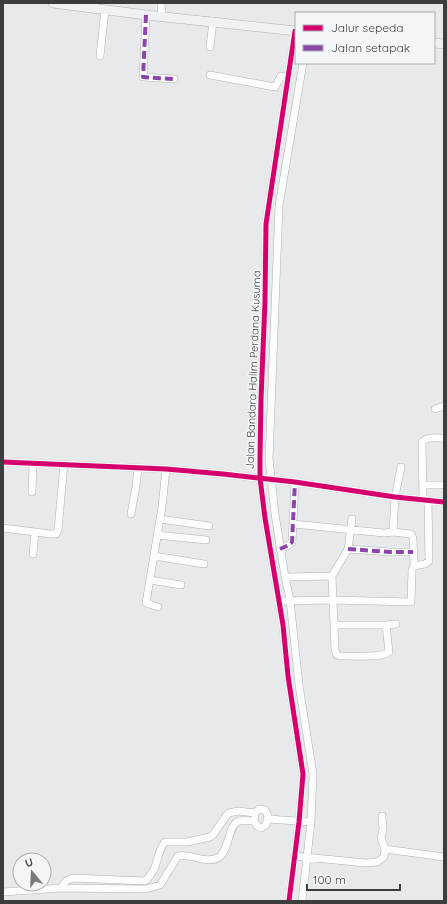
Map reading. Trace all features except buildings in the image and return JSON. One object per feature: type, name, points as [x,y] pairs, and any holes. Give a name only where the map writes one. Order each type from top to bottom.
[{"type":"main road","points":[[53,3],[146,15],[295,30]]},
{"type":"street","points":[[161,3],[162,16]]},
{"type":"street","points":[[100,56],[105,10]]},
{"type":"street","points":[[146,15],[143,77],[174,79]]},
{"type":"street","points":[[210,47],[213,21]]},
{"type":"street","name":"Jalan Bandara Halim Perdana Kusuma","points":[[289,901],[296,822],[303,774],[288,676],[283,625],[265,518],[260,478],[260,402],[265,301],[266,224],[288,77],[294,57],[295,44]]},
{"type":"street","name":"Jalan Bandara Halim Perdana Kusuma","points":[[302,901],[311,822],[313,774],[299,685],[290,600],[280,549],[270,479],[269,459],[279,206],[303,64]]},
{"type":"street","points":[[210,75],[275,87],[281,76],[288,77]]},
{"type":"street","points":[[260,402],[271,402]]},
{"type":"street","points":[[435,409],[444,406]]},
{"type":"street","points":[[414,566],[425,564],[429,561],[422,442],[425,439],[444,438]]},
{"type":"street","points":[[3,462],[166,469],[424,494],[444,502]]},
{"type":"street","points":[[32,492],[33,464]]},
{"type":"street","points":[[3,528],[56,534],[58,530],[64,464]]},
{"type":"street","points":[[393,532],[396,492],[401,467]]},
{"type":"street","points":[[131,514],[138,468]]},
{"type":"street","points":[[158,607],[147,604],[166,469]]},
{"type":"street","points":[[280,549],[292,542],[295,482]]},
{"type":"street","points":[[424,494],[444,485]]},
{"type":"street","points":[[160,519],[209,526]]},
{"type":"street","points":[[352,519],[348,549],[332,576],[337,655],[377,655],[388,653],[389,649],[386,625]]},
{"type":"street","points":[[279,601],[333,600],[411,602],[412,573],[414,566],[413,538],[411,534],[293,524]]},
{"type":"street","points":[[33,554],[35,532]]},
{"type":"street","points":[[157,535],[206,540]]},
{"type":"street","points":[[348,549],[413,552]]},
{"type":"street","points":[[154,556],[204,564]]},
{"type":"street","points":[[285,577],[332,576]]},
{"type":"street","points":[[150,580],[181,585]]},
{"type":"street","points":[[334,625],[396,624]]},
{"type":"street","points":[[259,809],[264,809],[267,812],[268,819],[263,828],[258,827],[254,821],[255,813],[259,809]]},
{"type":"street","points":[[146,889],[145,881],[155,870],[163,844],[166,841],[176,843],[212,836],[229,813],[238,811],[255,813]]},
{"type":"street","points":[[294,856],[373,863],[381,861],[384,857],[385,849],[381,838],[383,830],[382,816]]},
{"type":"street","points":[[268,819],[311,822]]},
{"type":"street","points":[[178,856],[183,855],[211,859],[217,858],[221,855],[226,846],[235,824],[240,821],[254,821]]},
{"type":"street","points":[[3,892],[61,888],[146,889],[160,884],[178,856],[176,843]]},
{"type":"street","points":[[385,849],[444,857]]},
{"type":"street","points":[[61,888],[66,881],[73,878],[145,881]]},
{"type":"marked path","points":[[146,15],[143,77],[174,79]]},
{"type":"marked path","points":[[280,549],[292,542],[295,482]]},
{"type":"marked path","points":[[348,549],[413,552]]},
{"type":"cycle path","points":[[289,901],[299,822],[303,774],[288,676],[283,625],[265,518],[260,478],[260,457],[266,224],[295,31]]},
{"type":"cycle path","points":[[3,462],[166,469],[223,474],[444,502]]}]
